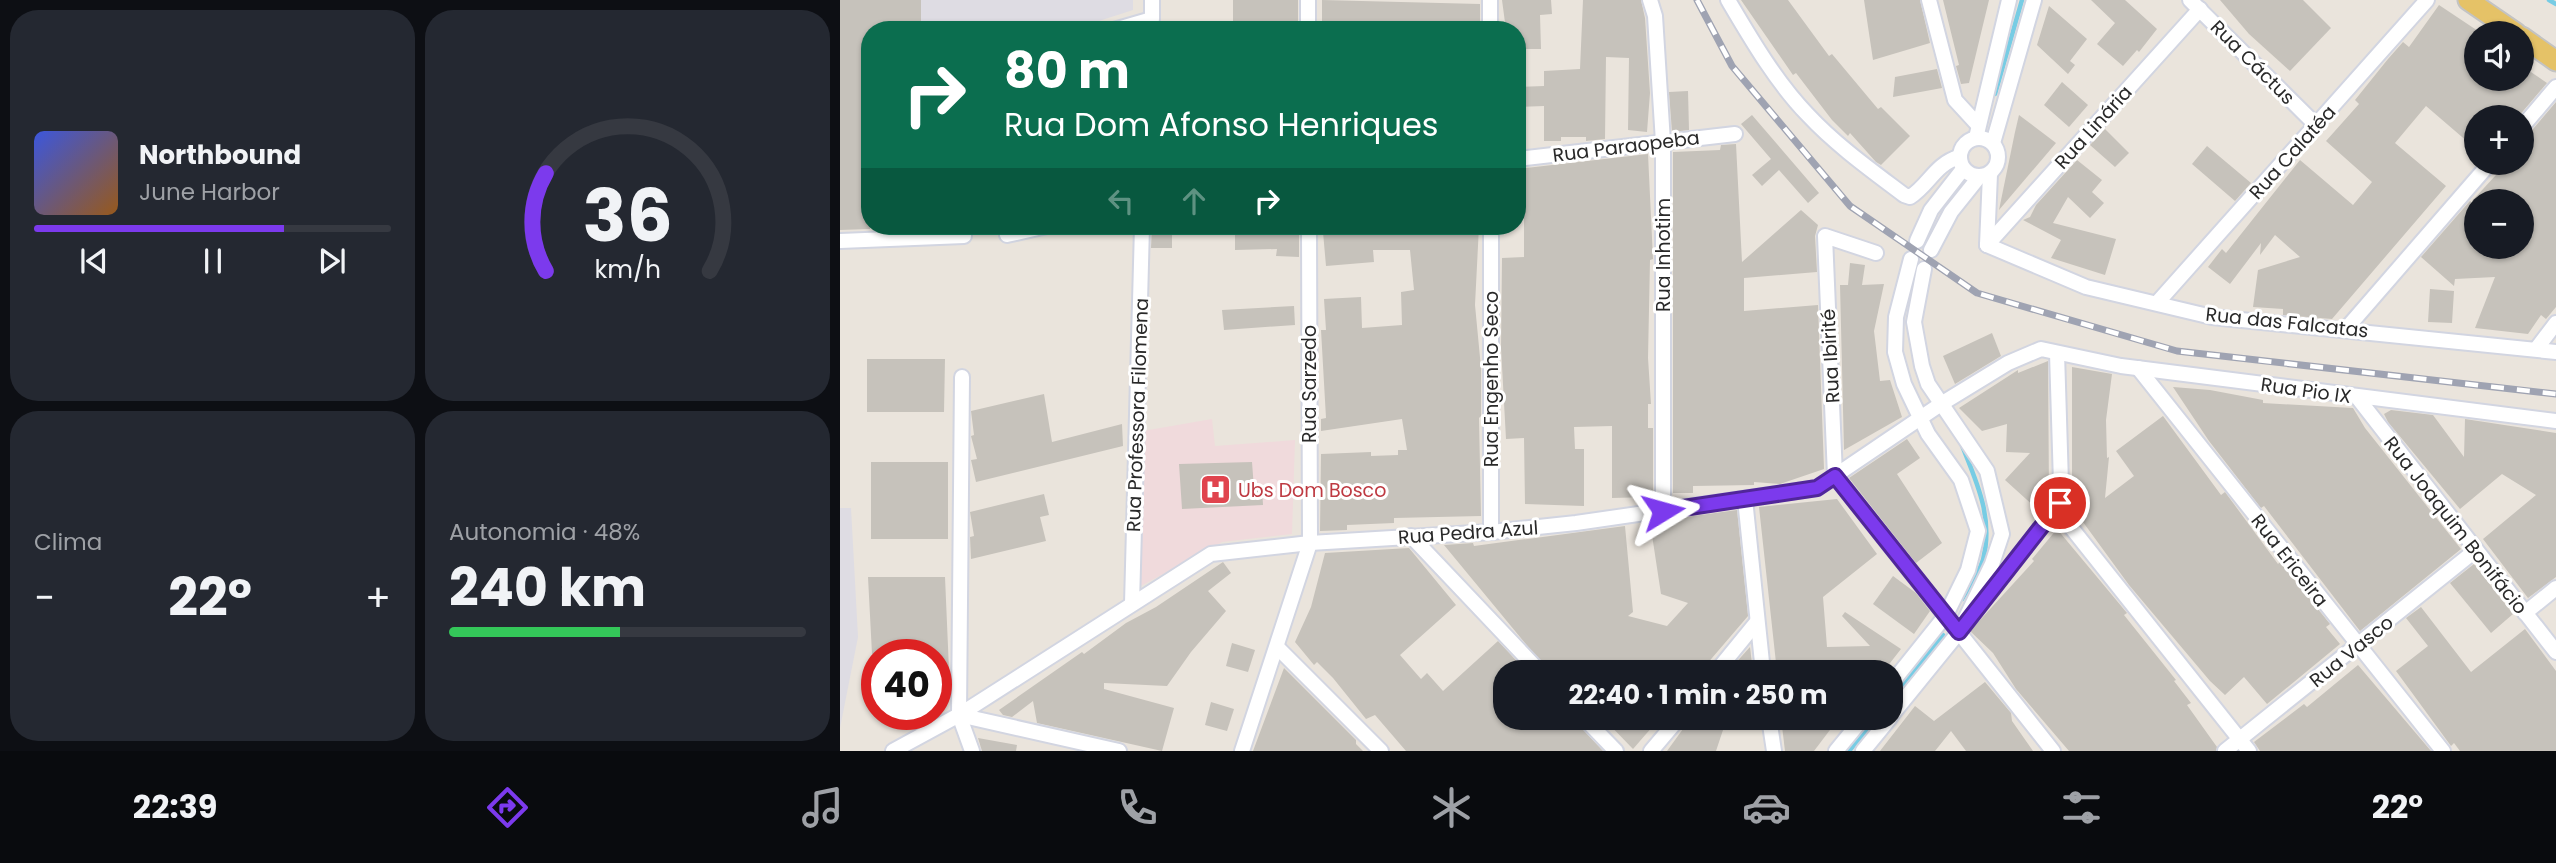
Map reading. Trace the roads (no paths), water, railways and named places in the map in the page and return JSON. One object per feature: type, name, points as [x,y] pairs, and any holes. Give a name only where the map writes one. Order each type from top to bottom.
[{"type":"main road","points":[[2468,0],[2499,21]]},
{"type":"main road","points":[[2534,45],[2556,61]]},
{"type":"street","points":[[1145,21],[1152,19],[1152,0]]},
{"type":"street","points":[[1308,0],[1308,21]]},
{"type":"street","points":[[1490,0],[1490,21]]},
{"type":"street","name":"Rua Inhotim","points":[[1650,0],[1655,16],[1663,142],[1663,511]]},
{"type":"street","points":[[1728,0],[1750,38],[1807,115],[1862,164],[1904,195],[1910,197],[1917,192],[1934,170],[1961,163],[1984,175]]},
{"type":"street","points":[[1929,0],[1955,100],[1977,132],[1993,143]]},
{"type":"street","points":[[1917,241],[1931,210],[1961,163],[1964,145],[1977,132],[2009,0]]},
{"type":"street","points":[[1931,250],[1951,212],[1998,162],[1993,143],[2034,0]]},
{"type":"street","name":"Rua Calatéa","points":[[2157,303],[2427,0]]},
{"type":"street","name":"Rua Cáctus","points":[[2195,4],[2316,125]]},
{"type":"street","name":"Rua Linária","points":[[1987,244],[2195,4]]},
{"type":"street","points":[[2534,113],[2556,87]]},
{"type":"street","name":"Rua Paraopeba","points":[[1526,158],[1735,134]]},
{"type":"street","points":[[1984,175],[1987,244]]},
{"type":"street","points":[[2346,329],[2480,175]]},
{"type":"street","points":[[840,241],[914,235]]},
{"type":"street","name":"Rua Professora Filomena","points":[[1132,604],[1142,235]]},
{"type":"street","name":"Rua Sarzedo","points":[[1242,751],[1310,542],[1309,235]]},
{"type":"street","name":"Rua Engenho Seco","points":[[1491,235],[1491,532]]},
{"type":"street","name":"Rua Ibirité","points":[[1835,476],[1825,236],[1876,253]]},
{"type":"street","name":"Rua das Falcatas","points":[[1987,244],[2085,287],[2212,317],[2556,352]]},
{"type":"street","points":[[1903,669],[1946,615],[1968,569],[1978,531],[1961,480],[1920,418],[1904,384],[1895,352],[1896,317],[1911,259]]},
{"type":"street","points":[[1924,269],[1914,322],[1928,384],[1987,471],[2002,534],[2007,540],[2029,542]]},
{"type":"street","points":[[2537,348],[2556,323]]},
{"type":"street","name":"Rua Pedra Azul","points":[[893,751],[959,715],[1211,554],[1310,542],[1491,532],[1663,511],[1817,488],[1941,404],[2008,363],[2041,349],[2057,353]]},
{"type":"street","points":[[2057,353],[2060,503],[2063,516],[2245,745]]},
{"type":"street","name":"Rua Pio IX","points":[[2057,353],[2138,368],[2556,421]]},
{"type":"street","name":"Rua Ericeira","points":[[2138,368],[2443,751]]},
{"type":"street","points":[[962,377],[959,715],[972,751]]},
{"type":"street","name":"Rua Joaquim Bonifácio","points":[[2357,397],[2556,652]]},
{"type":"street","points":[[1835,476],[2053,751]]},
{"type":"street","points":[[1745,499],[1761,660]]},
{"type":"street","points":[[1903,701],[2060,503]]},
{"type":"street","points":[[1959,632],[1992,564],[2002,534]]},
{"type":"street","points":[[1411,536],[1529,660]]},
{"type":"street","name":"Rua Vasco","points":[[2225,751],[2245,745],[2358,646],[2476,550]]},
{"type":"street","points":[[2525,613],[2556,589]]},
{"type":"street","points":[[1726,660],[1756,624]]},
{"type":"street","points":[[1278,647],[1381,751]]},
{"type":"street","points":[[959,715],[1119,751]]},
{"type":"street","points":[[1596,730],[1616,751]]},
{"type":"street","points":[[1651,751],[1668,730]]},
{"type":"street","points":[[1771,730],[1774,751]]},
{"type":"street","points":[[1836,751],[1853,730]]},
{"type":"street","points":[[1863,751],[1880,730]]},
{"type":"waterway","points":[[1995,94],[2022,0]]},
{"type":"waterway","points":[[2549,0],[2556,4]]},
{"type":"waterway","points":[[1961,443],[1982,500],[1986,529],[1983,560],[1962,599]]},
{"type":"waterway","points":[[1903,685],[1943,635]]},
{"type":"waterway","points":[[1849,751],[1867,730]]},
{"type":"railway","points":[[1697,0],[1732,66],[1850,206],[1977,293],[2177,351],[2556,394]]},
{"type":"place","name":"Ubs Dom Bosco","points":[[1215,490]]}]
